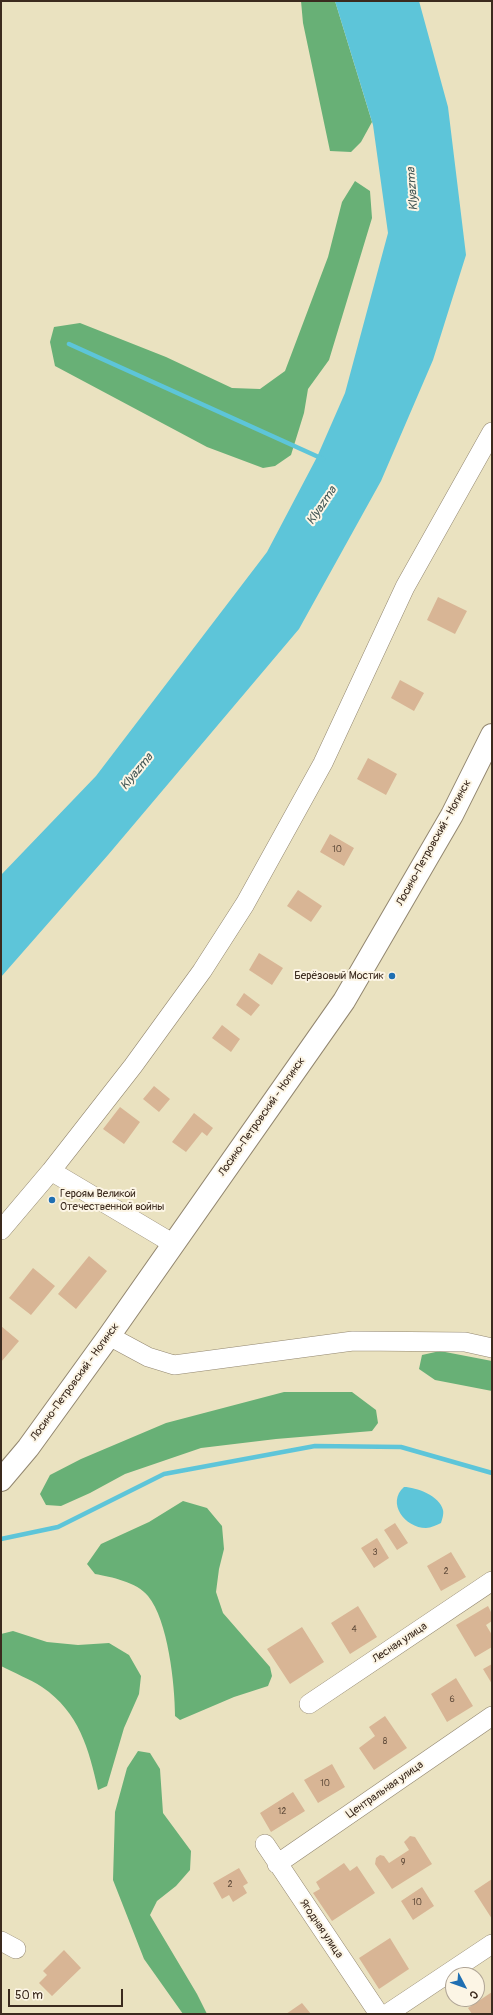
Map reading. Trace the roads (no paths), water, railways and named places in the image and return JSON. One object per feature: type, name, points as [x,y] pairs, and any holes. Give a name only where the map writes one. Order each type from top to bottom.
[{"type":"highway","name":"Лосино-Петровский - Ногинск","points":[[1,1480],[28,1448],[109,1336],[172,1243],[344,1001],[452,815],[492,735]]},
{"type":"street","points":[[1,1230],[51,1170],[137,1060],[202,971],[245,904],[323,763],[405,587],[492,432]]},
{"type":"street","points":[[51,1170],[172,1243]]},
{"type":"street","points":[[109,1336],[148,1357],[174,1365],[353,1340],[465,1342],[492,1348]]},
{"type":"street","name":"Лесная улица","points":[[309,1704],[492,1581]]},
{"type":"street","name":"Центральная улица","points":[[277,1864],[492,1716]]},
{"type":"street","name":"Ягодная улица","points":[[265,1844],[379,2014]]},
{"type":"street","points":[[387,2014],[492,1944]]},
{"type":"water","name":"Klyazma","points":[[335,1],[419,1],[448,107],[466,255],[433,360],[381,481],[299,629],[108,855],[1,977],[1,875],[96,776],[267,552],[317,457],[345,393],[388,233],[373,125]]},
{"type":"water","points":[[404,1487],[409,1487],[427,1493],[437,1500],[443,1510],[441,1523],[426,1528],[411,1524],[405,1519],[400,1514],[397,1500],[399,1493]]},
{"type":"waterway","points":[[69,344],[323,459]]},
{"type":"waterway","points":[[1,1539],[58,1527],[164,1474],[315,1446],[401,1447],[492,1473]]},
{"type":"place","name":"Берёзовый Мостик","points":[[392,976]]},
{"type":"place","name":"Героям Великой Отечественной войны","points":[[52,1200]]}]
